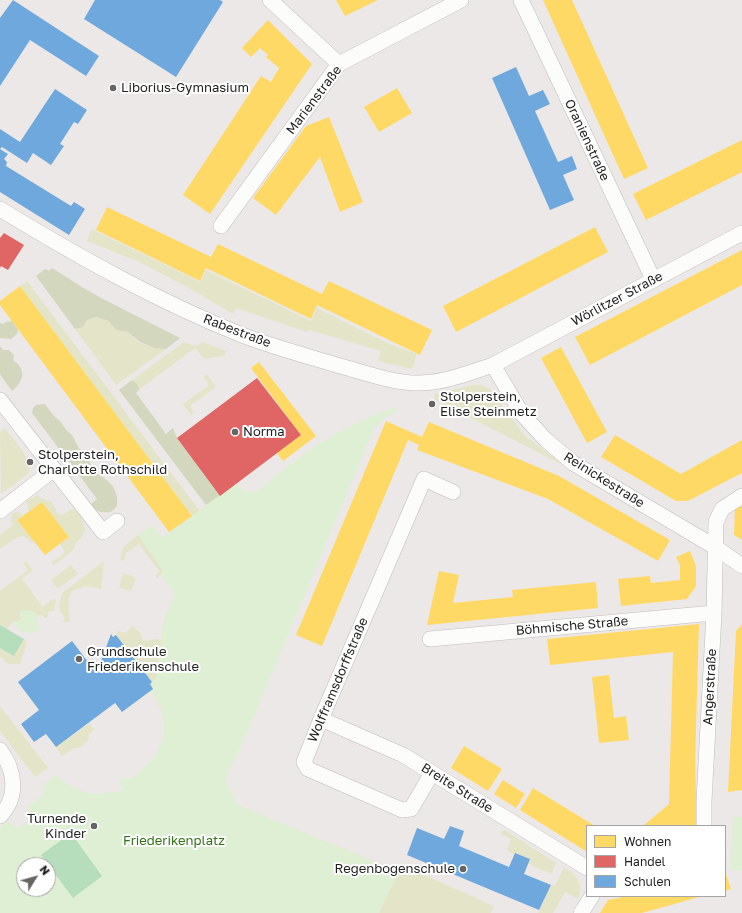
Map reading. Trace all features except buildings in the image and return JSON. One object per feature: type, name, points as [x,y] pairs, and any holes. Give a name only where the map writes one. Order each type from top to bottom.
[{"type":"street","points":[[270,0],[339,64]]},
{"type":"street","name":"Marienstraße","points":[[220,226],[339,64],[461,0]]},
{"type":"street","name":"Oranienstraße","points":[[521,0],[653,279]]},
{"type":"street","name":"Rabestraße","points":[[0,209],[76,255],[195,315],[243,335],[309,357],[400,381],[419,383],[457,377],[493,365]]},
{"type":"street","name":"Wörlitzer Straße","points":[[493,365],[742,233]]},
{"type":"street","name":"Reinickestraße","points":[[493,365],[522,414],[546,440],[573,462],[742,566]]},
{"type":"street","points":[[0,400],[102,532],[117,521]]},
{"type":"street","points":[[0,511],[54,469]]},
{"type":"street","name":"Wolfframsdorffstraße","points":[[432,773],[411,809],[402,810],[308,769],[304,762],[424,479],[453,492]]},
{"type":"street","name":"Angerstraße","points":[[704,825],[714,613],[716,522],[722,509],[742,496]]},
{"type":"street","name":"Böhmische Straße","points":[[430,639],[714,613]]},
{"type":"street","name":"Breite Straße","points":[[321,719],[403,755],[586,867]]},
{"type":"street","points":[[0,750],[12,774],[13,786],[5,811],[0,816]]},
{"type":"street","points":[[581,913],[591,897]]},
{"type":"green space","points":[[91,229],[200,282],[206,270],[311,321],[317,308],[387,343],[417,354],[412,369],[378,361],[381,351],[309,330],[307,332],[236,308],[233,314],[189,288],[139,262],[87,241]]},
{"type":"green space","points":[[52,268],[103,299],[180,338],[166,349],[154,348],[140,342],[128,332],[116,330],[109,321],[96,317],[87,320],[83,327],[75,329],[36,276],[45,269],[49,271]]},
{"type":"green space","points":[[27,281],[214,530],[179,566],[155,528],[162,538],[192,516],[20,286]]},
{"type":"green space","points":[[96,317],[110,321],[116,330],[128,332],[140,343],[154,348],[166,349],[116,385],[75,329],[83,327],[87,320]]},
{"type":"green space","points":[[12,321],[18,330],[17,334],[11,339],[0,338],[0,323],[3,324]]},
{"type":"green space","points":[[184,342],[195,346],[203,342],[226,351],[224,356],[204,359],[195,348],[139,390],[138,385],[132,380]]},
{"type":"green space","points":[[0,346],[3,350],[9,350],[14,355],[13,360],[22,372],[19,383],[12,391],[0,374]]},
{"type":"green space","points":[[207,374],[216,387],[190,406],[194,412],[191,415],[183,404],[209,385],[203,377]]},
{"type":"green space","points":[[132,380],[138,385],[139,390],[136,393],[166,434],[173,428],[177,438],[220,496],[206,505],[119,390]]},
{"type":"green space","points":[[472,385],[481,385],[490,389],[525,436],[561,463],[434,399],[435,394]]},
{"type":"green space","points":[[45,404],[66,430],[72,435],[84,458],[90,462],[92,468],[111,484],[117,496],[117,506],[111,512],[99,512],[90,505],[97,499],[32,413],[33,408],[36,405]]},
{"type":"green space","name":"Friederikenplatz","points":[[401,406],[374,428],[251,724],[225,780],[231,790],[236,804],[399,872],[379,913],[0,913],[0,827],[8,821],[19,828],[29,820],[27,807],[43,795],[43,785],[57,775],[71,786],[87,792],[105,793],[123,790],[119,780],[127,777],[129,780],[141,771],[158,751],[164,729],[163,717],[158,704],[150,691],[153,689],[150,684],[156,678],[163,626],[174,593],[161,574],[163,571],[138,535],[150,527],[155,528],[162,538],[236,483],[244,491],[256,493],[288,465],[342,430],[381,412]]},
{"type":"green space","points":[[5,428],[22,450],[26,457],[29,469],[28,474],[1,494],[0,432]]},
{"type":"green space","points":[[37,495],[47,501],[50,500],[56,509],[56,512],[62,515],[74,508],[81,517],[84,525],[85,531],[75,544],[73,550],[53,565],[51,563],[65,552],[60,544],[69,537],[42,502],[29,511],[26,501]]},
{"type":"green space","points":[[17,511],[23,515],[17,520],[35,543],[22,536],[12,540],[0,549],[0,535],[13,525],[11,522],[11,515]]},
{"type":"green space","points":[[141,533],[164,571],[157,578],[155,576],[159,571],[139,544],[126,553],[124,561],[120,560],[123,547]]},
{"type":"green space","points":[[26,561],[33,570],[22,579],[43,607],[53,599],[56,600],[54,611],[49,611],[47,618],[45,618],[42,615],[37,615],[33,611],[21,620],[13,622],[7,629],[0,625],[0,591],[28,570],[23,562]]},
{"type":"green space","points":[[104,561],[101,589],[86,586],[72,591],[68,601],[70,622],[63,622],[65,618],[60,612],[59,606],[62,593]]},
{"type":"green space","points":[[71,565],[78,574],[58,589],[51,580]]},
{"type":"green space","points":[[123,573],[136,578],[131,591],[119,588]]},
{"type":"green space","points":[[168,608],[161,710],[150,691],[153,689],[150,684],[152,682],[116,635],[118,631],[125,633],[133,626],[141,634],[143,641],[156,639],[161,640]]},
{"type":"green space","points":[[23,610],[33,611],[37,615],[39,630],[32,633],[20,631],[13,622],[21,620],[20,612]]},
{"type":"green space","points":[[0,625],[24,639],[14,656],[0,648]]},
{"type":"green space","points":[[24,639],[27,643],[20,664],[8,664],[0,656],[0,648],[14,656]]},
{"type":"green space","points":[[0,706],[48,768],[35,777],[0,731]]},
{"type":"green space","points":[[90,723],[94,730],[89,735],[88,741],[79,748],[74,748],[62,756],[56,747]]},
{"type":"green space","points":[[733,816],[742,817],[742,871],[730,869]]},
{"type":"green space","points":[[290,827],[399,871],[402,865],[494,906],[491,913],[302,913]]},
{"type":"green space","points":[[505,830],[556,863],[551,874],[528,864],[529,859],[515,853],[514,855],[507,850],[511,839],[501,834],[502,831]]},
{"type":"green space","points":[[71,833],[102,876],[73,898],[56,875],[56,857],[42,857],[41,855]]},
{"type":"green space","points":[[564,867],[576,876],[580,884],[578,899],[565,892],[553,913],[538,913],[551,885],[555,886]]},
{"type":"place","name":"Liborius-Gymnasium","points":[[113,88]]},
{"type":"place","name":"Stolperstein, Elise Steinmetz","points":[[432,404]]},
{"type":"place","name":"Norma","points":[[235,432]]},
{"type":"place","name":"Stolperstein, Charlotte Rothschild","points":[[30,462]]},
{"type":"place","name":"Grundschule Friederikenschule","points":[[79,659]]},
{"type":"place","name":"Turnende Kinder","points":[[94,826]]},
{"type":"place","name":"Regenbogenschule","points":[[463,869]]}]
